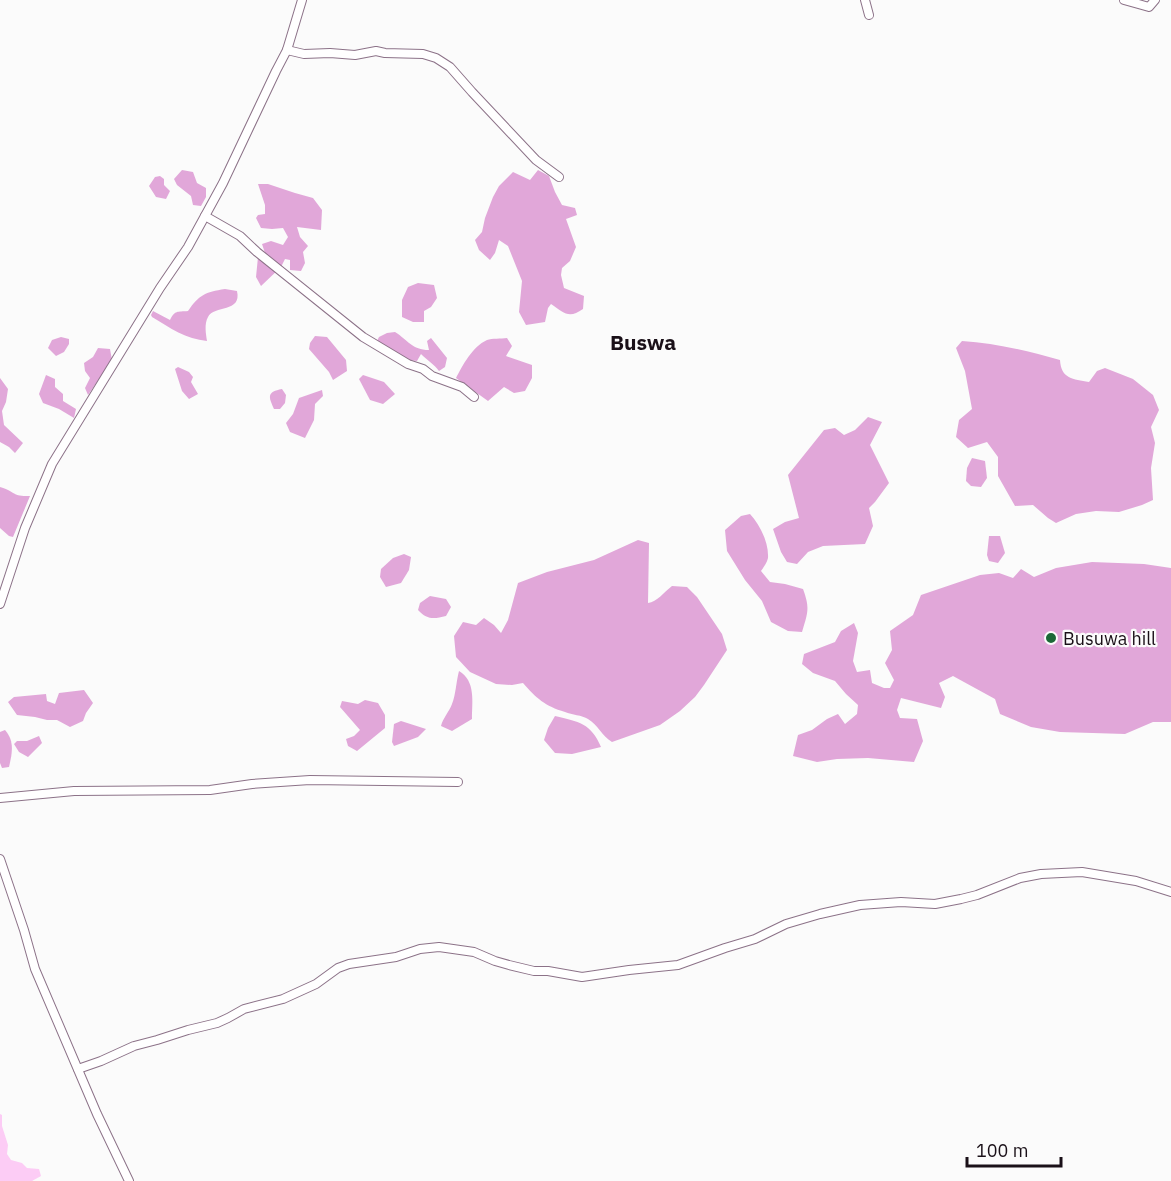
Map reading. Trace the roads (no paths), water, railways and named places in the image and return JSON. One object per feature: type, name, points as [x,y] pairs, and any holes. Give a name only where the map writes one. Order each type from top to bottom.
[{"type":"street","points":[[0,604],[26,528],[52,464],[160,288],[188,247],[205,216],[287,50],[302,0]]},
{"type":"street","points":[[865,0],[869,15]]},
{"type":"street","points":[[1124,0],[1149,7],[1155,0]]},
{"type":"street","points":[[287,50],[304,54],[355,55],[376,51],[423,54],[436,58],[450,67],[536,160],[559,177]]},
{"type":"street","points":[[205,216],[240,236],[363,337],[408,364],[462,387],[474,398]]},
{"type":"street","points":[[0,798],[74,791],[210,790],[310,780],[458,782]]},
{"type":"street","points":[[0,859],[35,969],[97,1114],[129,1181]]},
{"type":"street","points":[[78,1069],[134,1046],[217,1023],[244,1009],[283,999],[316,984],[338,968],[349,964],[396,957],[420,949],[439,947],[474,952],[509,965],[582,977],[678,965],[754,939],[786,924],[860,905],[901,902],[935,904],[977,896],[1020,878],[1041,874],[1082,872],[1136,881],[1171,892]]},
{"type":"place","name":"Busuwa hill","points":[[1051,638]]},
{"type":"district","name":"Buswa","points":[[643,342]]}]
